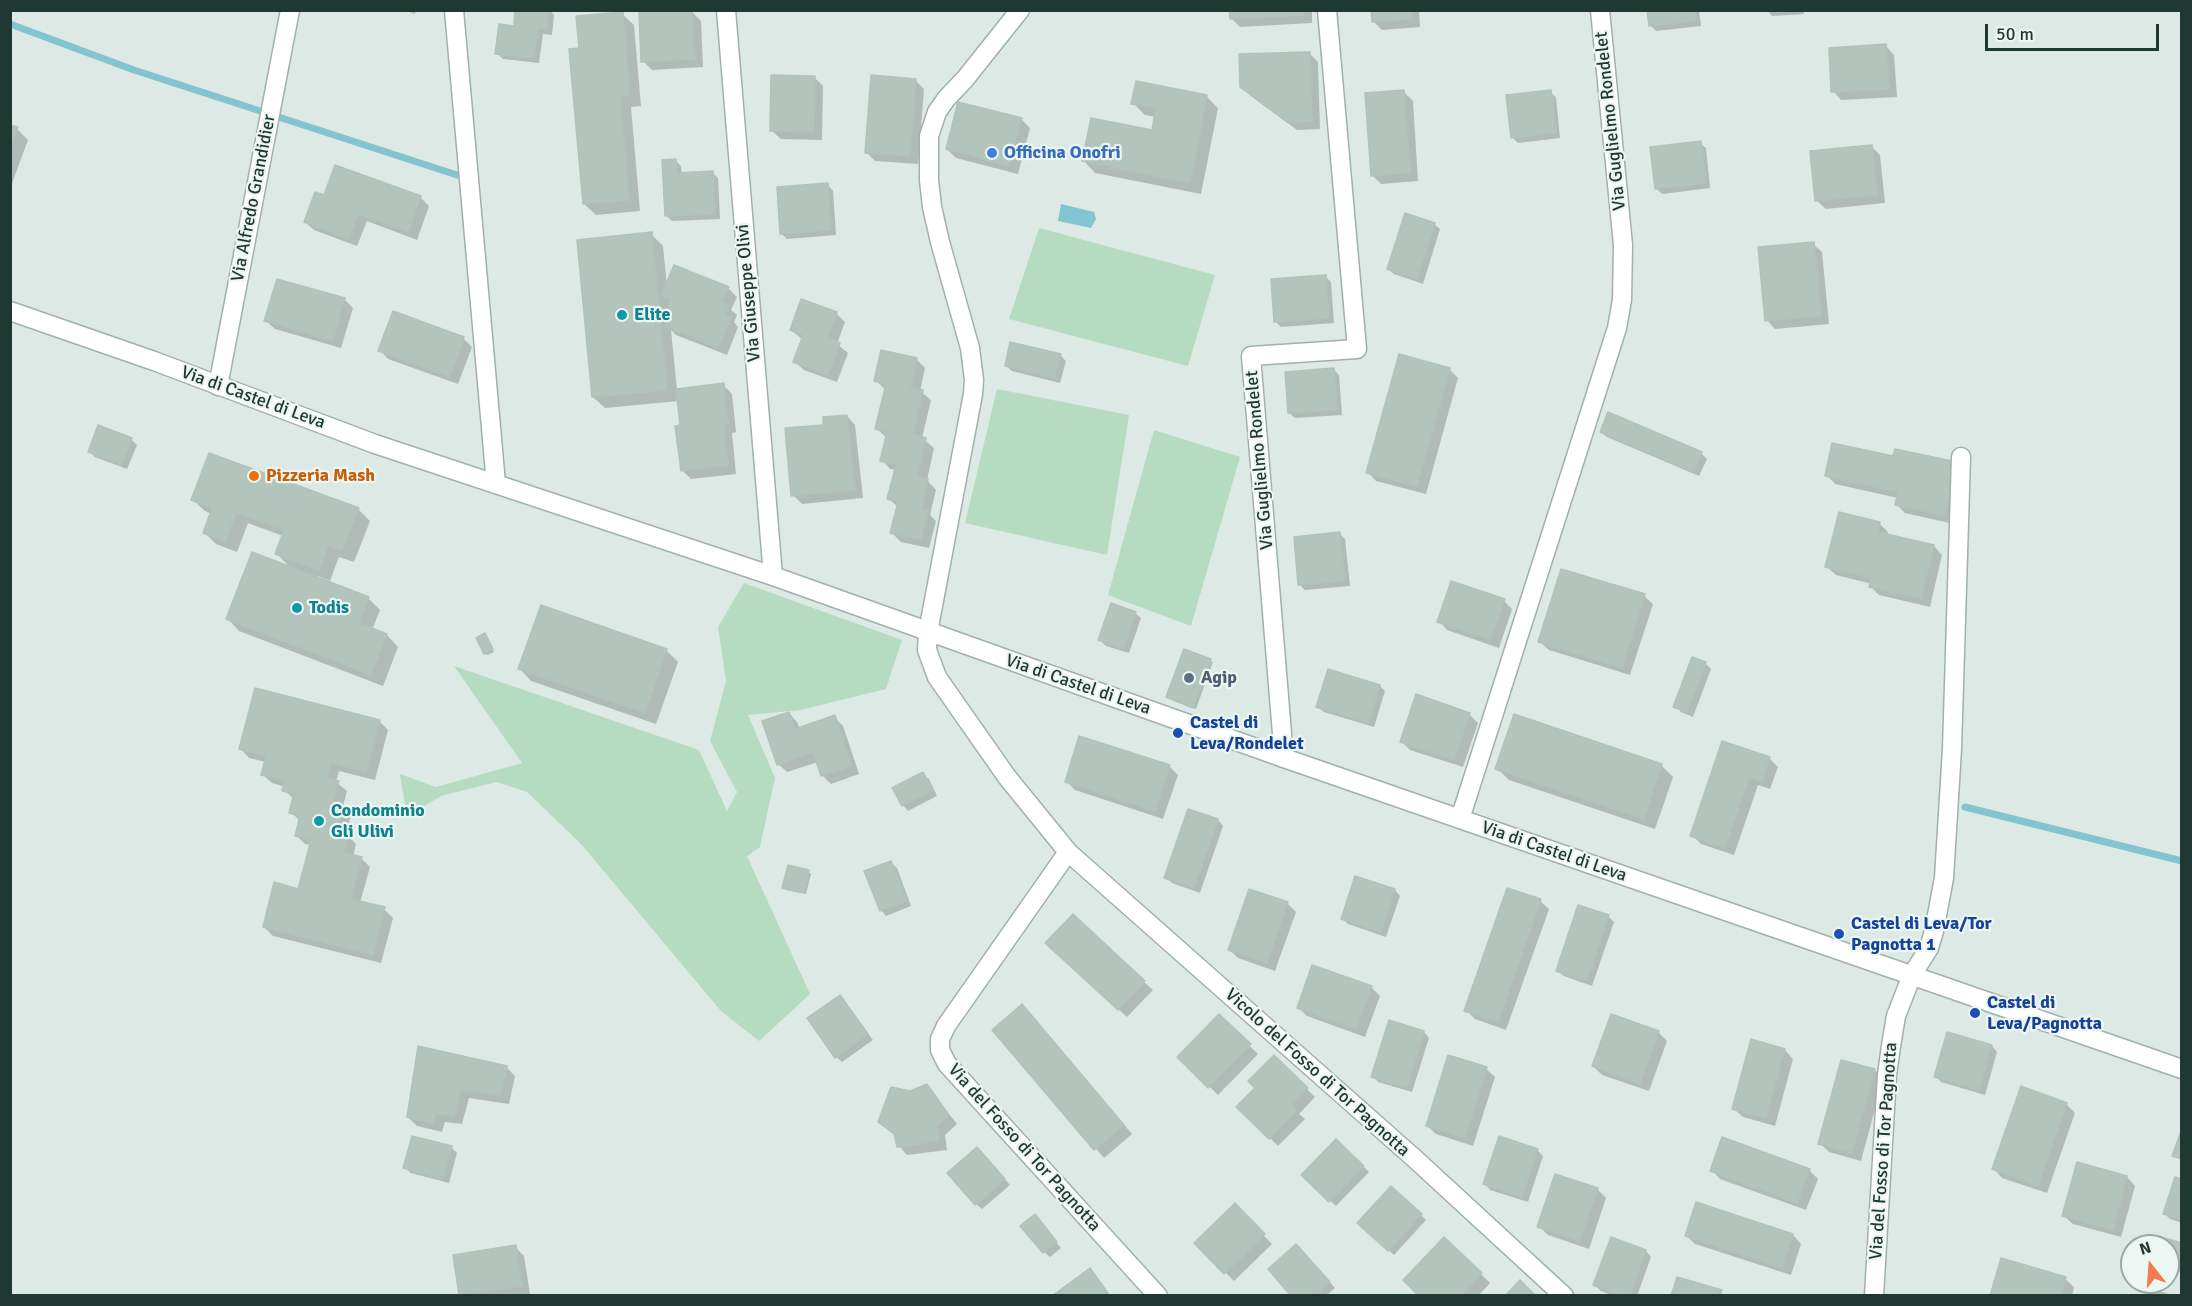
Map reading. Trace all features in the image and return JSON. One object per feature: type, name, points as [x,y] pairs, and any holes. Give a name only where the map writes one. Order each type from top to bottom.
[{"type":"street","name":"Via Alfredo Grandidier","points":[[218,386],[290,10]]},
{"type":"street","points":[[454,10],[496,484]]},
{"type":"street","name":"Via Giuseppe Olivi","points":[[726,10],[773,576]]},
{"type":"street","points":[[1020,10],[965,79],[946,99],[937,112],[929,136],[929,180],[932,207],[970,348],[974,380],[927,632],[928,655],[937,677],[1007,777],[1068,852]]},
{"type":"street","name":"Via Guglielmo Rondelet","points":[[1284,758],[1251,356],[1357,349],[1327,10]]},
{"type":"street","name":"Via Guglielmo Rondelet","points":[[1460,819],[1617,328],[1622,290],[1622,225],[1600,10]]},
{"type":"street","name":"Via di Castel di Leva","points":[[10,311],[375,444],[773,576],[1284,758],[2181,1069]]},
{"type":"street","name":"Via del Fosso di Tor Pagnotta","points":[[1874,1296],[1887,1075],[1896,1016],[1912,975],[1932,940],[1939,916],[1944,878],[1952,748],[1961,457]]},
{"type":"street","name":"Via del Fosso di Tor Pagnotta","points":[[1068,852],[946,1026],[940,1039],[941,1054],[946,1064],[1158,1296]]},
{"type":"street","name":"Vicolo del Fosso di Tor Pagnotta","points":[[1068,852],[1414,1158],[1564,1296]]},
{"type":"green space","points":[[1039,228],[1215,275],[1188,366],[1009,319]]},
{"type":"green space","points":[[997,389],[1129,415],[1107,555],[965,523]]},
{"type":"green space","points":[[1154,430],[1240,457],[1191,626],[1108,595]]},
{"type":"green space","points":[[744,583],[902,640],[886,689],[801,710],[748,715],[775,778],[760,847],[747,856],[810,994],[759,1041],[721,1011],[581,844],[527,792],[497,782],[441,796],[407,816],[400,774],[436,787],[522,763],[454,666],[699,750],[727,811],[737,792],[710,741],[726,681],[718,627]]},
{"type":"water","points":[[1061,204],[1094,212],[1096,219],[1091,228],[1058,221]]},
{"type":"building","points":[[515,10],[549,10],[547,30],[538,29],[534,58],[495,54],[499,24],[514,26]]},
{"type":"building","points":[[692,10],[695,59],[641,62],[639,13]]},
{"type":"building","points":[[1229,10],[1304,10],[1304,15],[1230,19]]},
{"type":"building","points":[[1371,10],[1411,10],[1412,19],[1372,22]]},
{"type":"building","points":[[1647,10],[1695,10],[1696,21],[1649,26]]},
{"type":"building","points":[[623,12],[630,95],[620,96],[629,200],[583,204],[569,49],[579,48],[576,16]]},
{"type":"building","points":[[1886,44],[1889,89],[1831,92],[1829,48]]},
{"type":"building","points":[[1310,52],[1312,121],[1287,122],[1240,87],[1239,54]]},
{"type":"building","points":[[771,75],[815,76],[814,132],[770,131]]},
{"type":"building","points":[[871,75],[916,79],[910,156],[865,153]]},
{"type":"building","points":[[1136,81],[1207,95],[1190,183],[1082,161],[1091,118],[1152,130],[1156,108],[1131,104]]},
{"type":"building","points":[[1404,90],[1410,173],[1371,176],[1365,93]]},
{"type":"building","points":[[1551,90],[1556,133],[1511,138],[1506,95]]},
{"type":"building","points":[[958,102],[1022,118],[1009,166],[946,149]]},
{"type":"building","points":[[10,125],[18,127],[10,146]]},
{"type":"building","points":[[1701,141],[1706,183],[1655,189],[1650,147]]},
{"type":"building","points":[[1872,145],[1877,195],[1815,201],[1810,151]]},
{"type":"building","points":[[676,159],[677,173],[713,171],[715,214],[665,216],[662,160]]},
{"type":"building","points":[[335,165],[421,196],[408,232],[358,214],[349,239],[304,222],[315,192],[324,195]]},
{"type":"building","points":[[828,183],[831,230],[780,234],[777,187]]},
{"type":"building","points":[[1405,213],[1435,223],[1417,279],[1387,269]]},
{"type":"building","name":"Elite","points":[[652,232],[667,390],[592,397],[577,240]]},
{"type":"building","points":[[1814,242],[1821,316],[1765,321],[1758,247]]},
{"type":"building","points":[[674,265],[729,287],[722,302],[729,305],[725,315],[731,317],[718,348],[665,326],[670,314],[665,312],[671,299],[661,295]]},
{"type":"building","points":[[1326,275],[1329,318],[1274,322],[1271,279]]},
{"type":"building","points":[[277,279],[345,298],[333,341],[264,321]]},
{"type":"building","points":[[801,299],[837,312],[828,338],[840,343],[828,375],[793,362],[803,335],[790,330]]},
{"type":"building","points":[[393,311],[464,337],[450,377],[378,351]]},
{"type":"building","points":[[1010,342],[1061,354],[1055,378],[1005,366]]},
{"type":"building","points":[[881,350],[917,358],[910,387],[923,390],[913,434],[926,438],[917,477],[928,479],[921,510],[928,511],[921,540],[890,533],[898,502],[887,499],[896,465],[880,461],[887,432],[875,429],[886,384],[874,381]]},
{"type":"building","points":[[1399,354],[1450,368],[1417,486],[1366,473]]},
{"type":"building","points":[[1334,368],[1337,410],[1288,413],[1285,372]]},
{"type":"building","points":[[724,383],[728,424],[724,425],[728,465],[681,471],[675,426],[680,425],[676,389]]},
{"type":"building","points":[[1608,412],[1702,452],[1694,472],[1600,432]]},
{"type":"building","points":[[847,415],[855,490],[791,496],[785,428],[823,425],[823,417]]},
{"type":"building","points":[[98,425],[132,438],[122,464],[88,452]]},
{"type":"building","points":[[1832,443],[1893,456],[1895,449],[1957,462],[1945,516],[1895,505],[1898,492],[1825,476]]},
{"type":"building","points":[[209,453],[359,508],[342,551],[328,546],[319,570],[275,554],[284,530],[236,513],[225,541],[203,533],[212,508],[191,500]]},
{"type":"building","points":[[1839,512],[1880,522],[1878,532],[1934,545],[1921,599],[1869,587],[1871,578],[1825,567]]},
{"type":"building","points":[[1340,532],[1345,581],[1298,585],[1294,537]]},
{"type":"building","name":"Todis","points":[[252,552],[369,597],[359,623],[387,634],[371,675],[226,619]]},
{"type":"building","points":[[1561,569],[1645,594],[1622,668],[1538,642]]},
{"type":"building","points":[[1451,581],[1505,599],[1490,640],[1437,622]]},
{"type":"building","points":[[1111,603],[1136,612],[1124,649],[1098,640]]},
{"type":"building","points":[[541,605],[667,649],[645,713],[518,669]]},
{"type":"building","points":[[485,633],[493,649],[484,654],[476,638]]},
{"type":"building","name":"Agip","points":[[1184,649],[1211,659],[1193,708],[1166,697]]},
{"type":"building","points":[[1692,657],[1706,662],[1687,712],[1673,707]]},
{"type":"building","points":[[1328,669],[1380,685],[1369,723],[1316,707]]},
{"type":"building","name":"Condominio Gli Ulivi","points":[[255,688],[380,720],[366,772],[331,763],[327,778],[339,781],[333,802],[343,805],[338,827],[348,834],[343,852],[362,857],[351,899],[385,907],[373,955],[263,927],[274,882],[298,889],[311,840],[295,836],[300,816],[289,813],[294,793],[282,791],[285,781],[261,775],[266,756],[239,749]]},
{"type":"building","points":[[1416,694],[1470,713],[1454,760],[1400,742]]},
{"type":"building","points":[[789,712],[795,729],[835,715],[852,766],[821,776],[813,752],[777,765],[762,721]]},
{"type":"building","points":[[1514,714],[1662,764],[1644,819],[1495,769]]},
{"type":"building","points":[[1079,736],[1170,765],[1155,811],[1065,782]]},
{"type":"building","points":[[1722,741],[1770,757],[1762,781],[1749,777],[1725,848],[1690,836]]},
{"type":"building","points":[[923,772],[933,790],[902,806],[892,788]]},
{"type":"building","points":[[1188,809],[1218,819],[1194,888],[1164,878]]},
{"type":"building","points":[[891,861],[907,901],[880,911],[864,871]]},
{"type":"building","points":[[788,865],[809,870],[804,893],[782,888]]},
{"type":"building","points":[[1355,876],[1395,889],[1381,932],[1341,919]]},
{"type":"building","points":[[1507,888],[1541,899],[1498,1022],[1464,1011]]},
{"type":"building","points":[[1249,889],[1288,902],[1267,963],[1228,950]]},
{"type":"building","points":[[1578,905],[1609,915],[1587,981],[1556,971]]},
{"type":"building","points":[[1073,914],[1145,981],[1118,1010],[1045,943]]},
{"type":"building","points":[[1312,965],[1372,986],[1356,1029],[1297,1008]]},
{"type":"building","points":[[840,995],[868,1034],[835,1058],[807,1018]]},
{"type":"building","points":[[1022,1004],[1124,1125],[1094,1150],[992,1030]]},
{"type":"building","points":[[1219,1014],[1251,1044],[1208,1088],[1177,1057]]},
{"type":"building","points":[[1611,1014],[1659,1031],[1640,1084],[1592,1066]]},
{"type":"building","points":[[1389,1020],[1424,1031],[1407,1088],[1371,1077]]},
{"type":"building","points":[[1947,1032],[1992,1045],[1979,1090],[1934,1077]]},
{"type":"building","points":[[1751,1039],[1785,1049],[1766,1118],[1732,1109]]},
{"type":"building","points":[[418,1046],[507,1066],[501,1096],[461,1090],[454,1116],[436,1114],[433,1124],[407,1117]]},
{"type":"building","points":[[1274,1055],[1308,1088],[1291,1104],[1297,1110],[1269,1139],[1236,1107],[1255,1088],[1248,1081]]},
{"type":"building","points":[[1448,1055],[1487,1067],[1465,1138],[1426,1126]]},
{"type":"building","points":[[1841,1060],[1875,1069],[1852,1153],[1818,1144]]},
{"type":"building","points":[[927,1084],[949,1115],[937,1126],[939,1141],[897,1147],[894,1134],[878,1122],[891,1087],[910,1091]]},
{"type":"building","points":[[2021,1086],[2067,1103],[2038,1186],[1992,1169]]},
{"type":"building","points":[[2182,1129],[2182,1159],[2172,1156]]},
{"type":"building","points":[[412,1136],[452,1146],[443,1179],[403,1168]]},
{"type":"building","points":[[1499,1136],[1538,1149],[1522,1197],[1483,1184]]},
{"type":"building","points":[[1722,1137],[1810,1169],[1797,1203],[1710,1171]]},
{"type":"building","points":[[1336,1139],[1364,1166],[1329,1202],[1301,1175]]},
{"type":"building","points":[[977,1147],[1005,1179],[975,1205],[947,1173]]},
{"type":"building","points":[[2077,1162],[2127,1176],[2113,1230],[2062,1216]]},
{"type":"building","points":[[1555,1174],[1598,1188],[1580,1241],[1537,1227]]},
{"type":"building","points":[[2175,1177],[2182,1179],[2182,1220],[2163,1214]]},
{"type":"building","points":[[1391,1186],[1422,1214],[1388,1251],[1357,1223]]},
{"type":"building","points":[[1696,1202],[1793,1234],[1782,1268],[1685,1236]]},
{"type":"building","points":[[1235,1203],[1265,1234],[1224,1274],[1194,1243]]},
{"type":"building","points":[[1035,1214],[1057,1242],[1043,1253],[1020,1226]]},
{"type":"building","points":[[1444,1237],[1482,1273],[1461,1296],[1419,1296],[1403,1280]]},
{"type":"building","points":[[1611,1237],[1646,1250],[1630,1296],[1621,1296],[1593,1285]]},
{"type":"building","points":[[2180,1242],[2182,1243],[2182,1271],[2180,1270]]},
{"type":"building","points":[[1296,1244],[1330,1282],[1315,1296],[1291,1296],[1268,1269]]},
{"type":"building","points":[[516,1245],[522,1286],[459,1295],[453,1255]]},
{"type":"building","points":[[2001,1258],[2066,1277],[2061,1296],[1990,1296]]},
{"type":"building","points":[[1090,1268],[1110,1296],[1052,1296]]},
{"type":"building","points":[[1677,1277],[1722,1290],[1720,1296],[1671,1296]]},
{"type":"building","points":[[1520,1280],[1536,1296],[1505,1296]]},
{"type":"building","points":[[2151,1294],[2166,1294],[2172,1296],[2150,1296]]},
{"type":"waterway","points":[[10,24],[134,70],[457,175]]},
{"type":"waterway","points":[[1965,807],[2182,861]]},
{"type":"place","name":"Officina Onofri","points":[[992,153]]},
{"type":"place","name":"Elite","points":[[622,315]]},
{"type":"place","name":"Pizzeria Mash","points":[[254,476]]},
{"type":"place","name":"Todis","points":[[297,608]]},
{"type":"place","name":"Agip","points":[[1189,678]]},
{"type":"place","name":"Castel di Leva/Rondelet","points":[[1178,733]]},
{"type":"place","name":"Condominio Gli Ulivi","points":[[319,821]]},
{"type":"place","name":"Castel di Leva/Tor Pagnotta 1","points":[[1839,934]]},
{"type":"place","name":"Castel di Leva/Pagnotta","points":[[1975,1013]]}]
